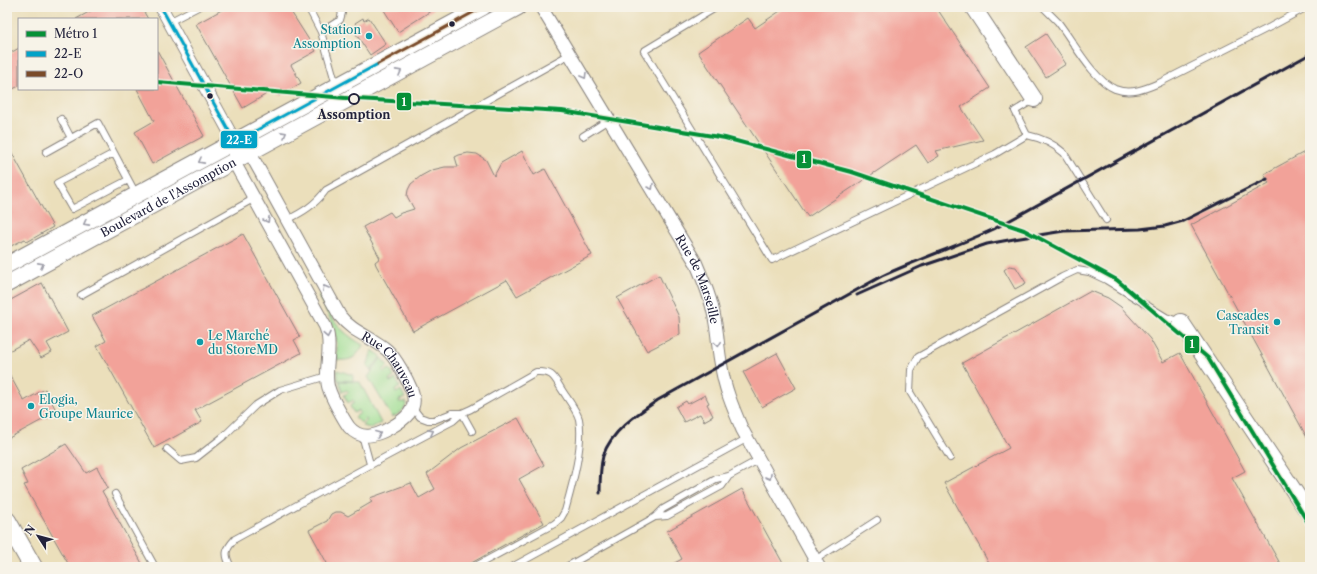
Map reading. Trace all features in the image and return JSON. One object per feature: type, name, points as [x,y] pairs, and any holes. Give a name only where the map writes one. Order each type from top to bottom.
[{"type":"main road","points":[[7,521],[33,567]]},
{"type":"street","name":"Rue Chauveau","points":[[161,7],[235,142],[250,153],[344,320],[352,328],[386,349],[394,357],[411,389],[414,399],[413,408],[405,419],[378,435],[362,435]]},
{"type":"street","name":"Boulevard de l'Assomption","points":[[7,266],[484,7]]},
{"type":"street","name":"Boulevard de l'Assomption","points":[[7,284],[518,7]]},
{"type":"street","name":"Rue de Marseille","points":[[542,7],[689,250],[702,277],[715,320],[725,383],[736,414],[817,564]]},
{"type":"street","points":[[973,7],[1034,99]]},
{"type":"street","points":[[235,142],[234,162],[325,326],[328,338],[327,376],[329,390],[346,422],[353,430],[362,435]]},
{"type":"street","points":[[1181,322],[1310,514]]},
{"type":"lane","points":[[182,7],[186,14]]},
{"type":"lane","points":[[169,22],[198,7]]},
{"type":"lane","points":[[308,7],[321,32],[334,78],[338,86]]},
{"type":"lane","points":[[321,32],[340,20],[342,13],[338,7]]},
{"type":"lane","points":[[717,7],[644,51],[772,260],[995,154],[1027,135],[1056,145],[1064,153],[1106,220]]},
{"type":"lane","points":[[1043,7],[1057,22],[1095,74],[1107,85],[1116,90],[1126,91],[1141,91],[1159,83],[1270,27],[1306,7]]},
{"type":"lane","points":[[287,220],[315,203],[326,190],[570,54]]},
{"type":"lane","points":[[1027,135],[1015,111],[1034,99]]},
{"type":"lane","points":[[61,119],[71,138]]},
{"type":"lane","points":[[583,136],[610,119]]},
{"type":"lane","points":[[46,152],[98,123],[137,195]]},
{"type":"lane","points":[[114,153],[57,183],[72,209],[128,180]]},
{"type":"lane","points":[[81,295],[255,198]]},
{"type":"lane","points":[[950,458],[910,392],[911,370],[918,357],[1077,270],[1089,272],[1106,280],[1166,317],[1181,322]]},
{"type":"lane","points":[[231,567],[226,553],[228,546],[235,539],[370,464],[453,421],[462,413],[536,372],[543,372],[553,375],[579,418],[580,434],[578,451],[565,511],[561,518],[554,524],[474,567]]},
{"type":"lane","points":[[167,449],[181,461],[196,458],[224,436],[256,405],[280,390],[327,376]]},
{"type":"lane","points":[[413,408],[420,416],[428,420],[443,417],[452,413],[462,413]]},
{"type":"lane","points":[[462,413],[472,431]]},
{"type":"lane","points":[[362,435],[370,464]]},
{"type":"lane","points":[[512,567],[748,438]]},
{"type":"lane","points":[[566,567],[655,517],[667,516],[722,486],[729,476],[760,459]]},
{"type":"lane","points":[[115,494],[155,567]]},
{"type":"lane","points":[[817,564],[876,520]]},
{"type":"green space","points":[[320,295],[337,324],[354,340],[363,345],[353,358],[337,360],[335,333],[318,296]]},
{"type":"green space","points":[[372,350],[381,356],[371,371],[367,367]]},
{"type":"green space","points":[[381,358],[388,366],[383,370],[384,372],[390,369],[394,377],[389,380],[390,382],[396,379],[400,387],[395,390],[396,393],[401,390],[405,398],[399,400],[399,402],[407,402],[402,411],[392,417],[368,377]]},
{"type":"green space","points":[[337,370],[353,375],[353,381],[337,380]]},
{"type":"green space","points":[[339,381],[360,382],[381,423],[370,428],[362,426],[367,420],[365,419],[361,423],[355,417],[360,413],[359,410],[354,413],[350,406],[355,402],[353,400],[348,403],[344,395],[349,392],[347,390],[342,392]]},
{"type":"building","points":[[98,7],[141,7],[147,18],[78,18]]},
{"type":"building","points":[[227,7],[288,7],[316,51],[291,65],[301,83],[279,96],[275,89],[243,108],[196,24]]},
{"type":"building","points":[[382,7],[437,7],[398,32]]},
{"type":"building","points":[[786,7],[936,7],[990,88],[961,107],[983,140],[936,151],[939,156],[928,163],[916,145],[808,217],[698,52],[748,18],[755,28]]},
{"type":"building","name":"Station Assomption","points":[[363,18],[364,21],[369,18],[386,44],[370,55],[352,28],[357,26],[355,23]]},
{"type":"building","points":[[1046,34],[1066,64],[1046,77],[1026,47]]},
{"type":"building","points":[[18,49],[18,86],[7,92],[7,55]]},
{"type":"building","points":[[158,52],[204,136],[152,164],[135,132],[154,121],[138,90],[158,90]]},
{"type":"building","points":[[7,144],[53,227],[27,242],[25,239],[7,248]]},
{"type":"building","name":"Cascades Transit","points":[[1310,149],[1310,443],[1191,225],[1269,183],[1264,174]]},
{"type":"building","points":[[522,151],[534,175],[545,169],[592,255],[517,296],[507,280],[413,331],[376,265],[375,262],[380,258],[363,227],[390,212],[394,217],[414,209],[407,196],[411,184],[432,170],[445,167],[458,167],[455,157],[459,155],[468,153],[477,154],[486,160],[494,176],[501,163]]},
{"type":"building","name":"Le Marché du StoreMD","points":[[243,234],[300,337],[294,340],[301,353],[195,410],[202,422],[154,448],[97,346],[106,341],[92,316]]},
{"type":"building","points":[[1009,266],[1016,267],[1026,283],[1015,289],[1004,270]]},
{"type":"building","points":[[659,275],[679,317],[680,334],[647,351],[617,298]]},
{"type":"building","points":[[42,283],[68,332],[47,343],[52,352],[41,358],[29,340],[7,352],[7,302]]},
{"type":"building","points":[[1091,291],[1108,298],[1121,307],[1150,339],[1163,362],[1180,353],[1245,471],[1232,478],[1282,567],[991,567],[944,483],[1009,448],[962,363]]},
{"type":"building","points":[[777,353],[796,388],[762,407],[743,372]]},
{"type":"building","name":"Elogia, Groupe Maurice","points":[[7,370],[24,401],[45,389],[57,412],[7,439]]},
{"type":"building","points":[[705,395],[709,403],[707,404],[713,416],[704,421],[700,414],[684,422],[676,407],[686,401],[688,404]]},
{"type":"building","points":[[518,418],[544,465],[519,479],[544,523],[464,567],[329,567],[309,530],[327,521],[331,514],[335,512],[341,512],[348,516],[372,502],[370,498],[411,483],[419,498],[435,489],[427,474],[461,448]]},
{"type":"building","points":[[66,444],[86,473],[97,467],[108,488],[102,491],[144,567],[70,567],[24,485],[28,484],[21,470]]},
{"type":"building","points":[[742,489],[785,567],[667,567],[682,559],[667,531]]},
{"type":"railway","points":[[600,493],[601,465],[607,447],[618,431],[658,400],[882,276],[994,229],[1310,54]]},
{"type":"railway","points":[[857,295],[922,266],[987,244],[1064,231],[1140,229],[1165,226],[1183,221],[1267,179]]},
{"type":"metro line","name":"1","points":[[158,82],[357,99],[562,111],[725,138],[852,172],[1024,230],[1117,280],[1208,358],[1310,526]]},
{"type":"transit line","name":"22-E","points":[[161,7],[235,142],[378,64]]},
{"type":"transit line","name":"22-O","points":[[378,64],[483,7]]},
{"type":"place","name":"Station Assomption","points":[[369,36]]},
{"type":"place","name":"Assomption","points":[[354,99]]},
{"type":"place","name":"Cascades Transit","points":[[1277,322]]},
{"type":"place","name":"Le Marché du StoreMD","points":[[200,342]]},
{"type":"place","name":"Elogia, Groupe Maurice","points":[[31,406]]}]
